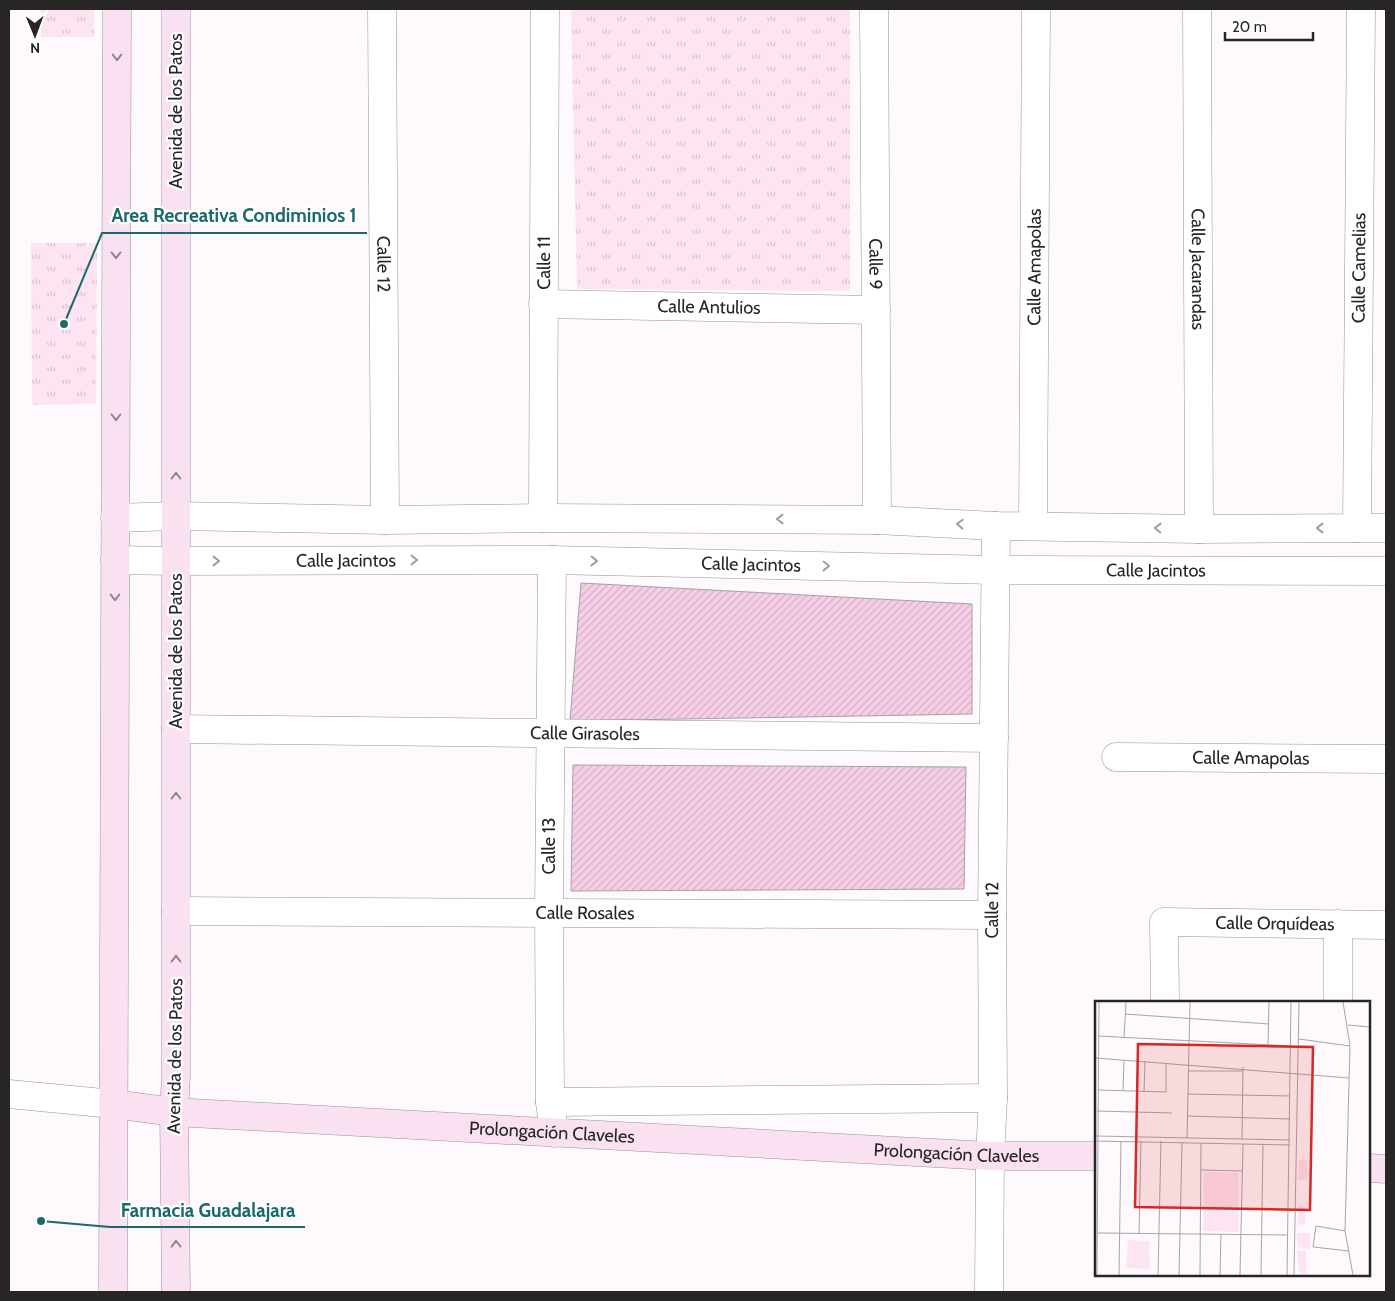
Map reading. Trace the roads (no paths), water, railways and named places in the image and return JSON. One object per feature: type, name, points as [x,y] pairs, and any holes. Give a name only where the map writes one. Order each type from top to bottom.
[{"type":"street","points":[[113,1292],[117,9]]},
{"type":"street","name":"Avenida de los Patos","points":[[176,9],[176,1077],[174,1112],[176,1292]]},
{"type":"street","name":"Calle 12","points":[[382,9],[385,520]]},
{"type":"street","name":"Calle 11","points":[[543,518],[545,9]]},
{"type":"street","name":"Calle 9","points":[[874,9],[877,520]]},
{"type":"street","name":"Calle Amapolas","points":[[1033,526],[1036,9]]},
{"type":"street","name":"Calle Jacarandas","points":[[1197,9],[1200,529]]},
{"type":"street","name":"Calle Camelias","points":[[1357,528],[1361,9]]},
{"type":"street","name":"Calle Antulios","points":[[543,304],[876,310]]},
{"type":"street","points":[[115,518],[176,516],[385,520],[543,518],[877,520],[996,526],[1200,529],[1386,528]]},
{"type":"street","name":"Calle 12","points":[[989,1292],[990,1156],[993,1098],[992,915],[996,526]]},
{"type":"street","name":"Calle Jacintos","points":[[115,560],[552,560],[995,570],[1386,571]]},
{"type":"street","name":"Calle 13","points":[[552,560],[549,913],[550,1102],[554,1133]]},
{"type":"street","name":"Calle Girasoles","points":[[176,729],[994,738]]},
{"type":"street","name":"Calle Amapolas","points":[[1116,757],[1386,759]]},
{"type":"street","name":"Calle Rosales","points":[[176,911],[992,915]]},
{"type":"street","name":"Calle Orquídeas","points":[[1165,1001],[1164,922],[1386,925]]},
{"type":"street","points":[[1338,924],[1338,1001]]},
{"type":"street","name":"Prolongación Claveles","points":[[9,1094],[174,1112],[990,1156],[1095,1156]]},
{"type":"street","points":[[550,1102],[993,1098]]},
{"type":"street","points":[[1370,1168],[1386,1169]]},
{"type":"place","name":"Area Recreativa Condiminios 1","points":[[64,324]]},
{"type":"place","name":"Farmacia Guadalajara","points":[[41,1221]]}]
